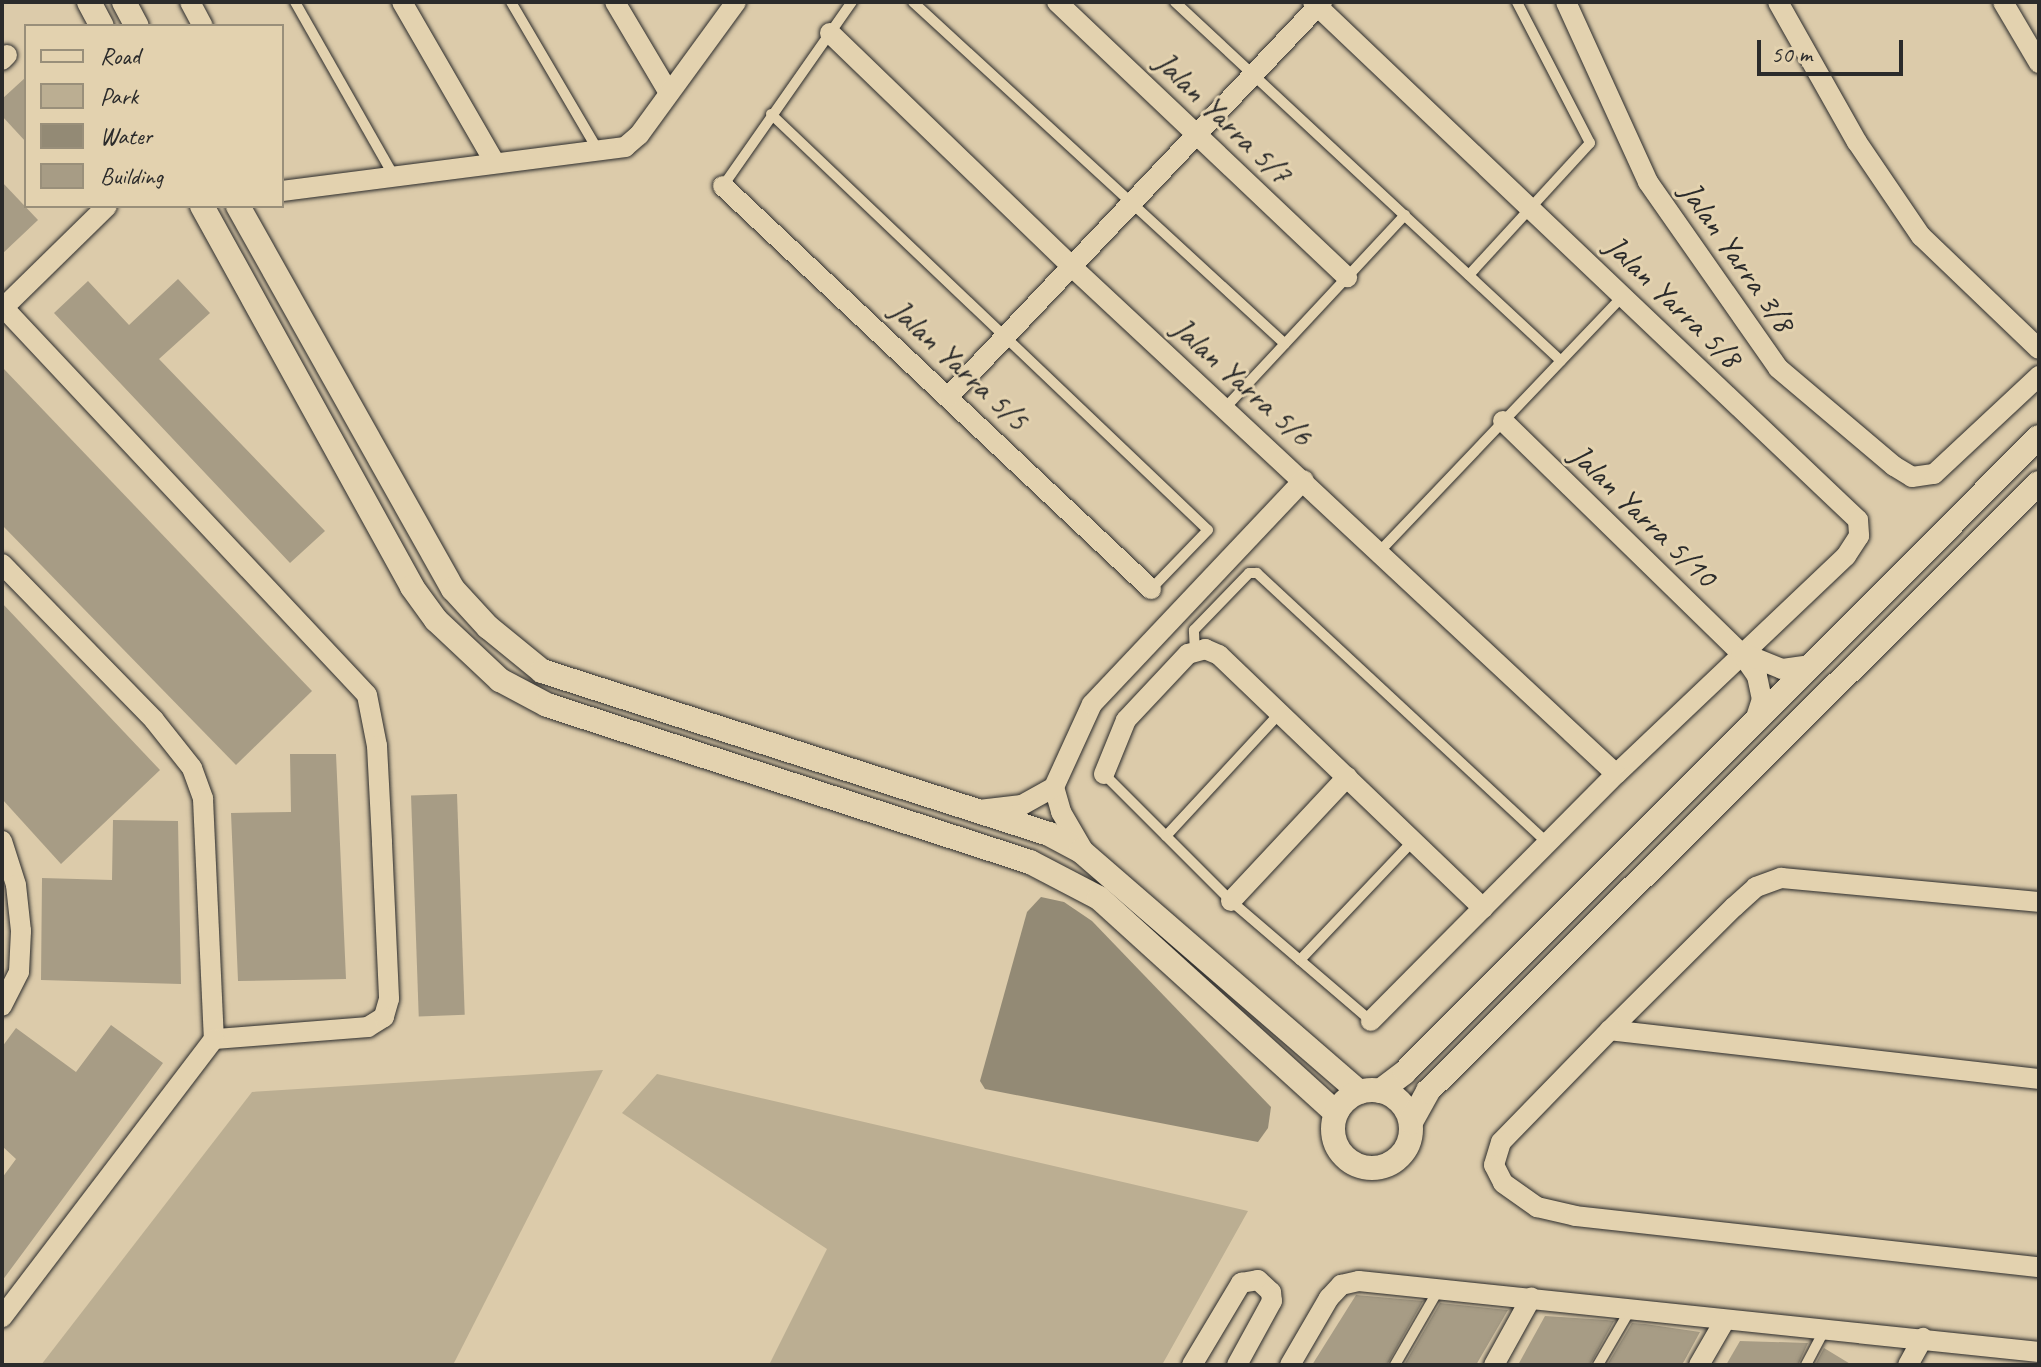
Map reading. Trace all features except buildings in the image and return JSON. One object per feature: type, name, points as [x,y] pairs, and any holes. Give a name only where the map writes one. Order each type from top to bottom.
[{"type":"street","points":[[89,2],[101,24]]},
{"type":"street","points":[[124,2],[136,24]]},
{"type":"street","points":[[190,2],[202,24]]},
{"type":"street","points":[[402,2],[495,163]]},
{"type":"street","points":[[615,2],[669,93]]},
{"type":"street","points":[[288,190],[598,150],[632,142],[736,2]]},
{"type":"street","name":"Jalan Yarra 5/7","points":[[1057,2],[1347,277]]},
{"type":"street","name":"Jalan Yarra 3/8","points":[[1566,2],[1648,182],[1778,368],[1894,466],[1912,477],[1934,474],[2039,376]]},
{"type":"street","points":[[1778,2],[1857,142],[1921,236],[2039,349]]},
{"type":"street","points":[[2003,2],[2039,63]]},
{"type":"street","points":[[949,396],[1318,3]]},
{"type":"street","name":"Jalan Yarra 5/8","points":[[1318,3],[1858,520],[1859,536],[1846,556],[1616,774],[1371,1021]]},
{"type":"street","name":"Jalan Yarra 5/6","points":[[830,33],[1070,265],[1616,774]]},
{"type":"street","name":"Jalan Yarra 5/5","points":[[723,186],[1151,589]]},
{"type":"street","points":[[105,208],[3,306],[367,695],[377,746],[389,999],[384,1017],[368,1027],[214,1039]]},
{"type":"street","points":[[203,208],[412,587],[436,620],[500,680],[547,705],[1030,862],[1099,898],[1336,1113]]},
{"type":"street","points":[[239,208],[453,589],[499,636],[542,671],[1049,834],[1088,857],[1370,1092],[1400,1102],[1411,1122]]},
{"type":"street","name":"Jalan Yarra 5/10","points":[[1503,421],[1741,653],[1757,676],[1762,699],[1754,723]]},
{"type":"street","points":[[1336,1113],[1417,1061],[2039,437]]},
{"type":"street","points":[[979,811],[1022,805],[1054,787],[1092,704],[1304,480]]},
{"type":"street","points":[[1336,1113],[1334,1139],[1348,1161],[1361,1167],[1374,1168],[1398,1158],[1411,1136],[1411,1122],[1428,1091],[2039,483]]},
{"type":"street","points":[[2,564],[154,720],[192,768],[203,799],[214,1039],[2,1317]]},
{"type":"street","points":[[1104,774],[1126,720],[1195,652],[1219,655],[1483,908]]},
{"type":"street","name":"Jalan Yarra 5/10","points":[[1741,653],[1782,669],[1812,665]]},
{"type":"street","points":[[1231,901],[1347,777]]},
{"type":"street","points":[[1054,787],[1061,812],[1088,857]]},
{"type":"street","points":[[2,841],[16,885],[21,931],[19,972],[2,1006]]},
{"type":"street","points":[[2039,902],[1781,878],[1745,897],[1610,1030],[1501,1142],[1494,1165],[1503,1183],[1537,1207],[1575,1216],[2039,1267]]},
{"type":"street","points":[[1610,1030],[2039,1079]]},
{"type":"street","points":[[1192,1365],[1241,1283],[1258,1280],[1271,1292],[1272,1301],[1237,1365]]},
{"type":"street","points":[[1290,1365],[1341,1285],[1359,1281],[1923,1338],[2028,1356]]},
{"type":"street","points":[[1494,1365],[1531,1298]]},
{"type":"street","points":[[1699,1365],[1725,1320]]},
{"type":"street","points":[[1908,1365],[1923,1338]]},
{"type":"lane","points":[[295,2],[394,176]]},
{"type":"lane","points":[[511,2],[598,150]]},
{"type":"lane","points":[[723,186],[852,2]]},
{"type":"lane","points":[[913,2],[1285,344]]},
{"type":"lane","points":[[1175,2],[1561,361]]},
{"type":"lane","points":[[1469,275],[1590,143],[1517,2]]},
{"type":"lane","points":[[771,114],[1208,530],[1151,589]]},
{"type":"lane","points":[[1225,408],[1405,215]]},
{"type":"lane","points":[[1380,551],[1623,296]]},
{"type":"lane","points":[[1195,652],[1194,630],[1249,573],[1257,573],[1548,843]]},
{"type":"lane","points":[[1166,836],[1280,713]]},
{"type":"lane","points":[[1104,774],[1231,901],[1371,1021]]},
{"type":"lane","points":[[1300,960],[1413,841]]},
{"type":"lane","points":[[1395,1365],[1440,1287]]},
{"type":"lane","points":[[1598,1365],[1630,1310]]},
{"type":"lane","points":[[1806,1365],[1825,1329]]},
{"type":"green space","points":[[603,1070],[453,1365],[41,1365],[252,1092]]},
{"type":"green space","points":[[657,1074],[1248,1211],[1162,1365],[769,1365],[827,1249],[622,1113]]},
{"type":"water","points":[[1041,897],[1064,902],[1092,921],[1271,1107],[1268,1128],[1258,1142],[985,1089],[980,1081],[1027,912]]}]
